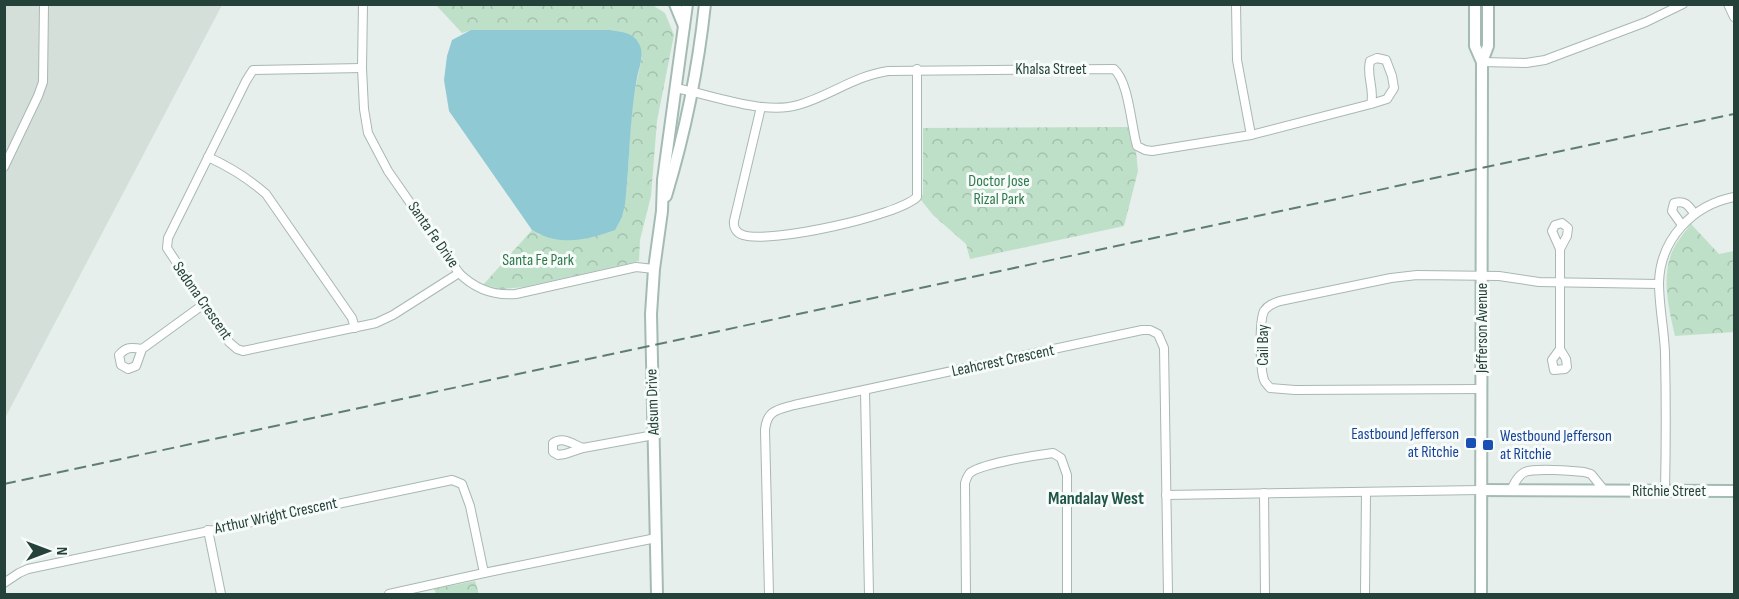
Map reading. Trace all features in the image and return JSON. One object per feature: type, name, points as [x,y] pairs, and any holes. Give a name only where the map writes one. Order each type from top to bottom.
[{"type":"street","points":[[4,167],[43,82],[44,4]]},
{"type":"street","name":"Santa Fe Drive","points":[[363,4],[362,68],[368,133],[388,171],[459,273],[469,283],[482,290],[501,295],[516,294],[636,267],[654,269]]},
{"type":"street","points":[[675,4],[685,29]]},
{"type":"street","name":"Adsum Drive","points":[[657,594],[651,345],[654,269],[662,211],[663,180],[687,4]]},
{"type":"street","name":"Adsum Drive","points":[[662,211],[693,91],[705,4]]},
{"type":"street","points":[[702,28],[714,4]]},
{"type":"street","points":[[1236,4],[1237,60],[1251,135]]},
{"type":"street","name":"Jefferson Avenue","points":[[1475,4],[1475,46],[1482,62]]},
{"type":"street","name":"Jefferson Avenue","points":[[1481,594],[1482,62],[1488,46],[1488,4]]},
{"type":"street","points":[[1482,62],[1526,63],[1545,60],[1646,22],[1683,4]]},
{"type":"street","points":[[1728,4],[1734,17]]},
{"type":"street","name":"Khalsa Street","points":[[676,88],[761,107],[787,108],[869,74],[917,69],[1114,69],[1120,74],[1124,85],[1137,146],[1145,150],[1159,150],[1251,135],[1371,104],[1387,99],[1394,88],[1386,60],[1377,58],[1370,62],[1368,68],[1373,95],[1371,104]]},
{"type":"street","name":"Sedona Crescent","points":[[362,68],[254,70],[246,81],[168,238],[167,248],[229,342],[243,351],[376,323],[393,315],[459,273]]},
{"type":"street","points":[[761,107],[734,221],[738,232],[751,237],[767,237],[852,222],[902,207],[917,197],[917,69]]},
{"type":"street","points":[[208,157],[251,180],[266,194],[352,318],[355,328]]},
{"type":"street","points":[[1665,491],[1665,350],[1659,284],[1665,253],[1672,237],[1694,213],[1702,207],[1734,197]]},
{"type":"street","points":[[1682,225],[1672,211],[1674,203],[1681,201],[1686,203],[1694,213]]},
{"type":"street","points":[[1560,249],[1560,349]]},
{"type":"street","name":"Cail Bay","points":[[1482,276],[1417,275],[1391,278],[1280,301],[1269,305],[1264,312],[1262,322],[1264,381],[1270,388],[1276,390],[1482,389]]},
{"type":"street","points":[[1482,276],[1514,277],[1539,282],[1659,284]]},
{"type":"street","points":[[142,349],[204,304]]},
{"type":"street","name":"Leahcrest Crescent","points":[[769,594],[766,420],[772,412],[1142,330],[1150,330],[1158,334],[1164,348],[1168,594]]},
{"type":"street","points":[[865,391],[868,594]]},
{"type":"street","points":[[582,448],[654,435]]},
{"type":"street","points":[[966,594],[965,483],[968,474],[987,465],[1053,453],[1061,458],[1067,475],[1066,594]]},
{"type":"street","points":[[1510,490],[1526,471],[1576,471],[1591,474],[1604,490]]},
{"type":"street","name":"Arthur Wright Crescent","points":[[4,583],[28,569],[452,480],[462,484],[470,506],[484,573]]},
{"type":"street","points":[[1166,495],[1481,490]]},
{"type":"street","name":"Ritchie Street","points":[[1481,490],[1734,491]]},
{"type":"street","points":[[1365,594],[1366,492]]},
{"type":"street","points":[[1264,493],[1265,594]]},
{"type":"street","points":[[208,530],[221,594]]},
{"type":"street","points":[[389,594],[656,538]]},
{"type":"shaded area","points":[[5,5],[222,5],[5,418]]},
{"type":"green space","name":"Santa Fe Park","points":[[651,4],[665,13],[674,35],[657,121],[651,196],[640,240],[639,261],[524,287],[502,289],[483,285],[532,230],[540,235],[622,217],[627,185],[632,105],[642,57],[609,30],[472,30],[462,33],[436,5]]},
{"type":"green space","name":"Doctor Jose Rizal Park","points":[[1128,127],[1131,143],[1136,152],[1138,171],[1124,226],[970,259],[966,244],[933,215],[921,200],[923,193],[923,128]]},
{"type":"green space","points":[[1691,224],[1719,254],[1734,251],[1734,332],[1675,336],[1667,294],[1667,273],[1674,248]]},
{"type":"green space","points":[[475,581],[479,594],[436,594],[434,589]]},
{"type":"water","points":[[471,30],[609,30],[627,34],[638,41],[641,58],[632,110],[625,204],[622,217],[615,230],[584,239],[563,240],[552,239],[532,230],[449,111],[444,80],[447,56],[452,40]]},
{"type":"railway","points":[[4,484],[1734,114]]},
{"type":"place","name":"Eastbound Jefferson at Ritchie","points":[[1471,443]]},
{"type":"place","name":"Westbound Jefferson at Ritchie","points":[[1488,445]]},
{"type":"district","name":"Mandalay West","points":[[1096,498]]}]
